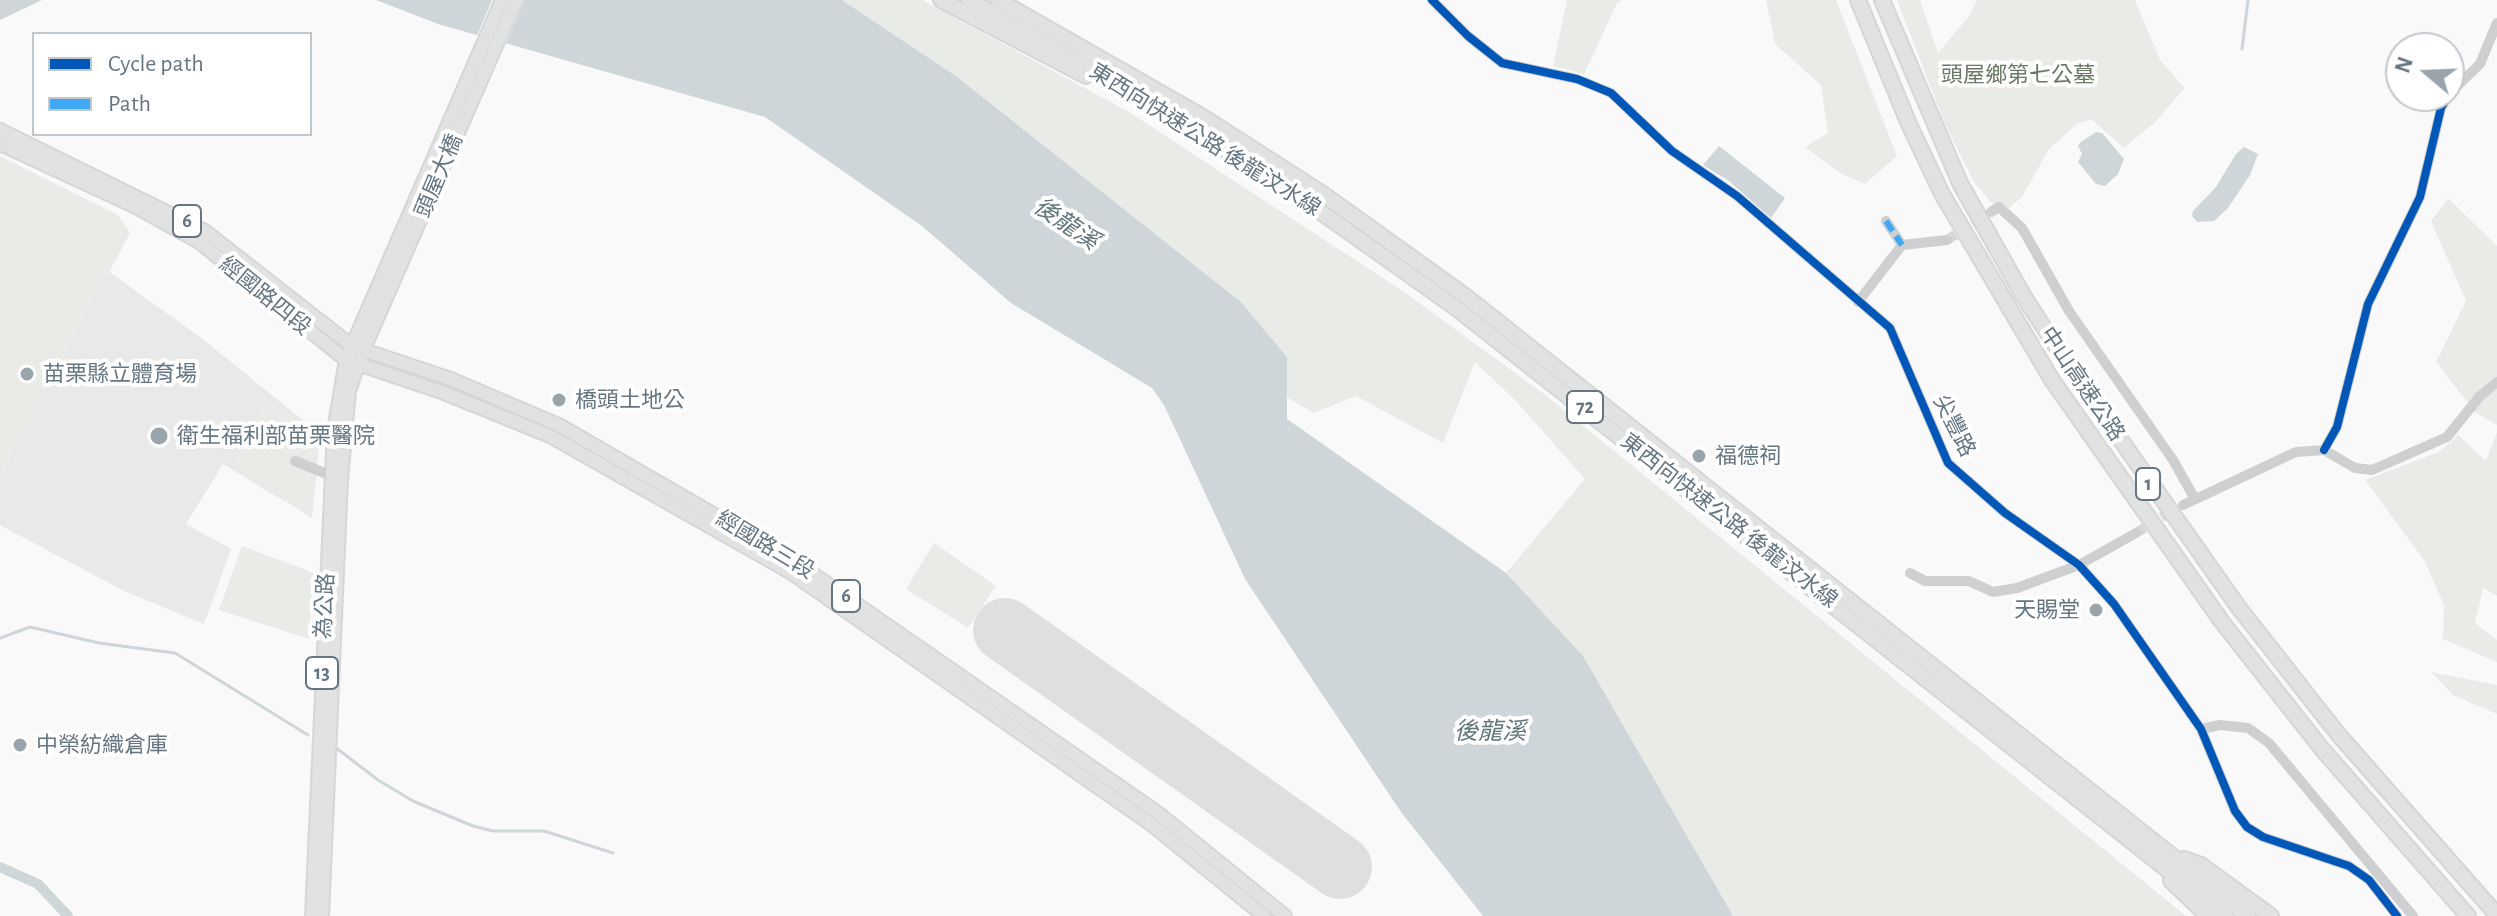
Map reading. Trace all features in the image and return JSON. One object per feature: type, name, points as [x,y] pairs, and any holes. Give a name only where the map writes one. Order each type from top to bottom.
[{"type":"highway","points":[[941,0],[1128,98],[1172,116]]},
{"type":"highway","name":"東西向快速公路 後龍汶水線","points":[[969,0],[1172,116],[1315,208],[1530,363],[2168,861],[2248,916]]},
{"type":"highway","name":"東西向快速公路 後龍汶水線","points":[[998,0],[1100,55],[1323,194],[1464,295],[2168,861],[2226,916]]},
{"type":"highway","points":[[1011,0],[1070,32],[1100,55]]},
{"type":"highway","name":"中山高速公路","points":[[1858,0],[1942,194],[2052,380],[2222,622],[2322,749],[2468,916]]},
{"type":"highway","name":"中山高速公路","points":[[1882,0],[1960,183],[2023,295],[2088,395],[2239,608],[2338,734],[2497,915]]},
{"type":"highway","points":[[2208,916],[2168,877],[2168,861],[2201,865],[2271,916]]},
{"type":"main road","name":"頭屋大橋","points":[[375,309],[502,0]]},
{"type":"main road","name":"頭屋大橋","points":[[357,349],[516,0]]},
{"type":"main road","name":"經國路四段","points":[[0,130],[139,202],[199,242],[352,362]]},
{"type":"main road","name":"經國路四段","points":[[0,144],[205,231],[357,349]]},
{"type":"main road","name":"為公路","points":[[322,916],[336,478],[334,430],[357,349]]},
{"type":"main road","name":"經國路三段","points":[[357,349],[451,379],[559,425],[796,562],[1158,813],[1285,916]]},
{"type":"main road","name":"經國路三段","points":[[352,362],[444,393],[550,436],[790,572],[1152,825],[1264,916]]},
{"type":"main road","name":"為公路","points":[[312,916],[336,478]]},
{"type":"street","name":"尖豐路","points":[[1432,0],[1468,36],[1502,63],[1577,79],[1611,93],[1672,151],[1737,196],[1890,328],[1902,349],[1926,417],[1948,463],[2005,513],[2079,565],[2114,604],[2201,729],[2235,811],[2247,827],[2263,837],[2349,866],[2369,880],[2397,916]]},
{"type":"street","points":[[2465,79],[2480,64],[2497,23]]},
{"type":"street","points":[[2324,450],[2337,427],[2368,304],[2420,197],[2440,112]]},
{"type":"street","points":[[1991,212],[1999,207],[2022,228],[2069,311],[2173,460],[2195,499]]},
{"type":"street","points":[[1886,221],[1902,245]]},
{"type":"street","points":[[1858,302],[1902,245],[1947,240]]},
{"type":"street","points":[[2183,505],[2296,452],[2324,450],[2355,468],[2372,470],[2447,437],[2480,396],[2497,382]]},
{"type":"street","points":[[295,461],[336,478]]},
{"type":"street","points":[[1910,573],[1925,581],[1969,581],[1993,592],[2017,588],[2079,565],[2136,533]]},
{"type":"street","points":[[2201,729],[2220,725],[2248,728],[2269,743],[2413,916]]},
{"type":"shaded area","name":"衛生福利部苗栗醫院","points":[[108,271],[204,340],[305,422],[289,451],[298,472],[284,501],[223,464],[186,524],[231,549],[204,624],[122,590],[0,525],[0,477]]},
{"type":"green space","points":[[842,0],[922,0],[1129,112],[1404,292],[1544,394],[2186,916],[1579,916],[1287,419],[1506,573],[1585,479],[1515,400],[1475,362],[1443,443],[1356,396],[1313,413],[1287,397],[1287,357],[1241,302],[956,76]]},
{"type":"green space","points":[[1567,0],[1623,0],[1617,3],[1584,74],[1553,66]]},
{"type":"green space","points":[[1766,0],[1836,0],[1897,156],[1865,184],[1840,173],[1805,147],[1828,133],[1821,85],[1775,44]]},
{"type":"green space","name":"頭屋鄉第七公墓","points":[[1897,0],[1920,0],[1938,53],[1969,16],[1977,0],[2135,0],[2160,60],[2185,88],[2155,122],[2124,148],[2091,119],[2077,124],[2049,149],[2022,197],[2002,214],[1975,184],[1945,124]]},
{"type":"green space","name":"苗栗縣立體育場","points":[[0,156],[118,215],[130,233],[0,477]]},
{"type":"green space","points":[[2448,198],[2497,246],[2497,425],[2475,412],[2436,362],[2466,301],[2431,221]]},
{"type":"green space","points":[[266,398],[320,437],[312,518],[231,466]]},
{"type":"green space","points":[[2497,432],[2497,596],[2483,588],[2475,623],[2497,640],[2497,662],[2443,639],[2444,605],[2424,560],[2365,480],[2439,452],[2458,435],[2486,461]]},
{"type":"green space","points":[[934,543],[996,586],[968,628],[906,589]]},
{"type":"green space","points":[[242,546],[314,573],[309,639],[219,610]]},
{"type":"green space","points":[[2431,672],[2497,685],[2497,714],[2453,695]]},
{"type":"water","points":[[0,0],[42,0],[0,20]]},
{"type":"water","name":"後龍溪","points":[[376,0],[842,0],[956,76],[1241,302],[1287,357],[1287,419],[1506,573],[1583,656],[1733,916],[1483,916],[1401,812],[1245,579],[1164,405],[1152,388],[1011,303],[922,226],[765,117],[438,24]]},
{"type":"water","points":[[2096,132],[2102,133],[2124,159],[2118,174],[2105,186],[2096,184],[2078,162],[2082,154],[2078,146]]},
{"type":"water","points":[[1719,146],[1785,198],[1771,218],[1729,181],[1703,165]]},
{"type":"water","points":[[2244,147],[2258,154],[2250,175],[2228,208],[2214,221],[2197,222],[2192,216],[2193,211],[2216,187],[2236,154]]},
{"type":"pier","points":[[492,0],[525,0],[505,46],[476,38]]},
{"type":"waterway","points":[[2242,49],[2248,0]]},
{"type":"waterway","points":[[0,638],[30,627],[99,643],[175,653],[308,735]]},
{"type":"waterway","points":[[335,747],[378,780],[413,801],[473,826],[493,831],[544,831],[613,853]]},
{"type":"waterway","points":[[0,867],[38,884],[68,916]]},
{"type":"runway","points":[[1005,630],[1340,867]]},
{"type":"tunnel","points":[[1947,240],[1986,216]]},
{"type":"tunnel","points":[[2136,533],[2175,509]]},
{"type":"marked path","points":[[1886,221],[1902,245]]},
{"type":"cycle path","points":[[1432,0],[1468,36],[1502,63],[1577,79],[1611,93],[1672,151],[1737,196],[1890,328],[1948,463],[2005,513],[2079,565],[2114,604],[2201,729],[2235,811],[2247,827],[2263,837],[2349,866],[2369,880],[2397,916]]},
{"type":"cycle path","points":[[2324,450],[2337,427],[2368,304],[2420,197],[2440,112]]},
{"type":"place","name":"苗栗縣立體育場","points":[[27,374]]},
{"type":"place","name":"橋頭土地公","points":[[559,400]]},
{"type":"place","name":"衛生福利部苗栗醫院","points":[[159,436]]},
{"type":"place","name":"福德祠","points":[[1699,456]]},
{"type":"place","name":"天賜堂","points":[[2096,610]]},
{"type":"place","name":"中榮紡織倉庫","points":[[20,745]]}]
